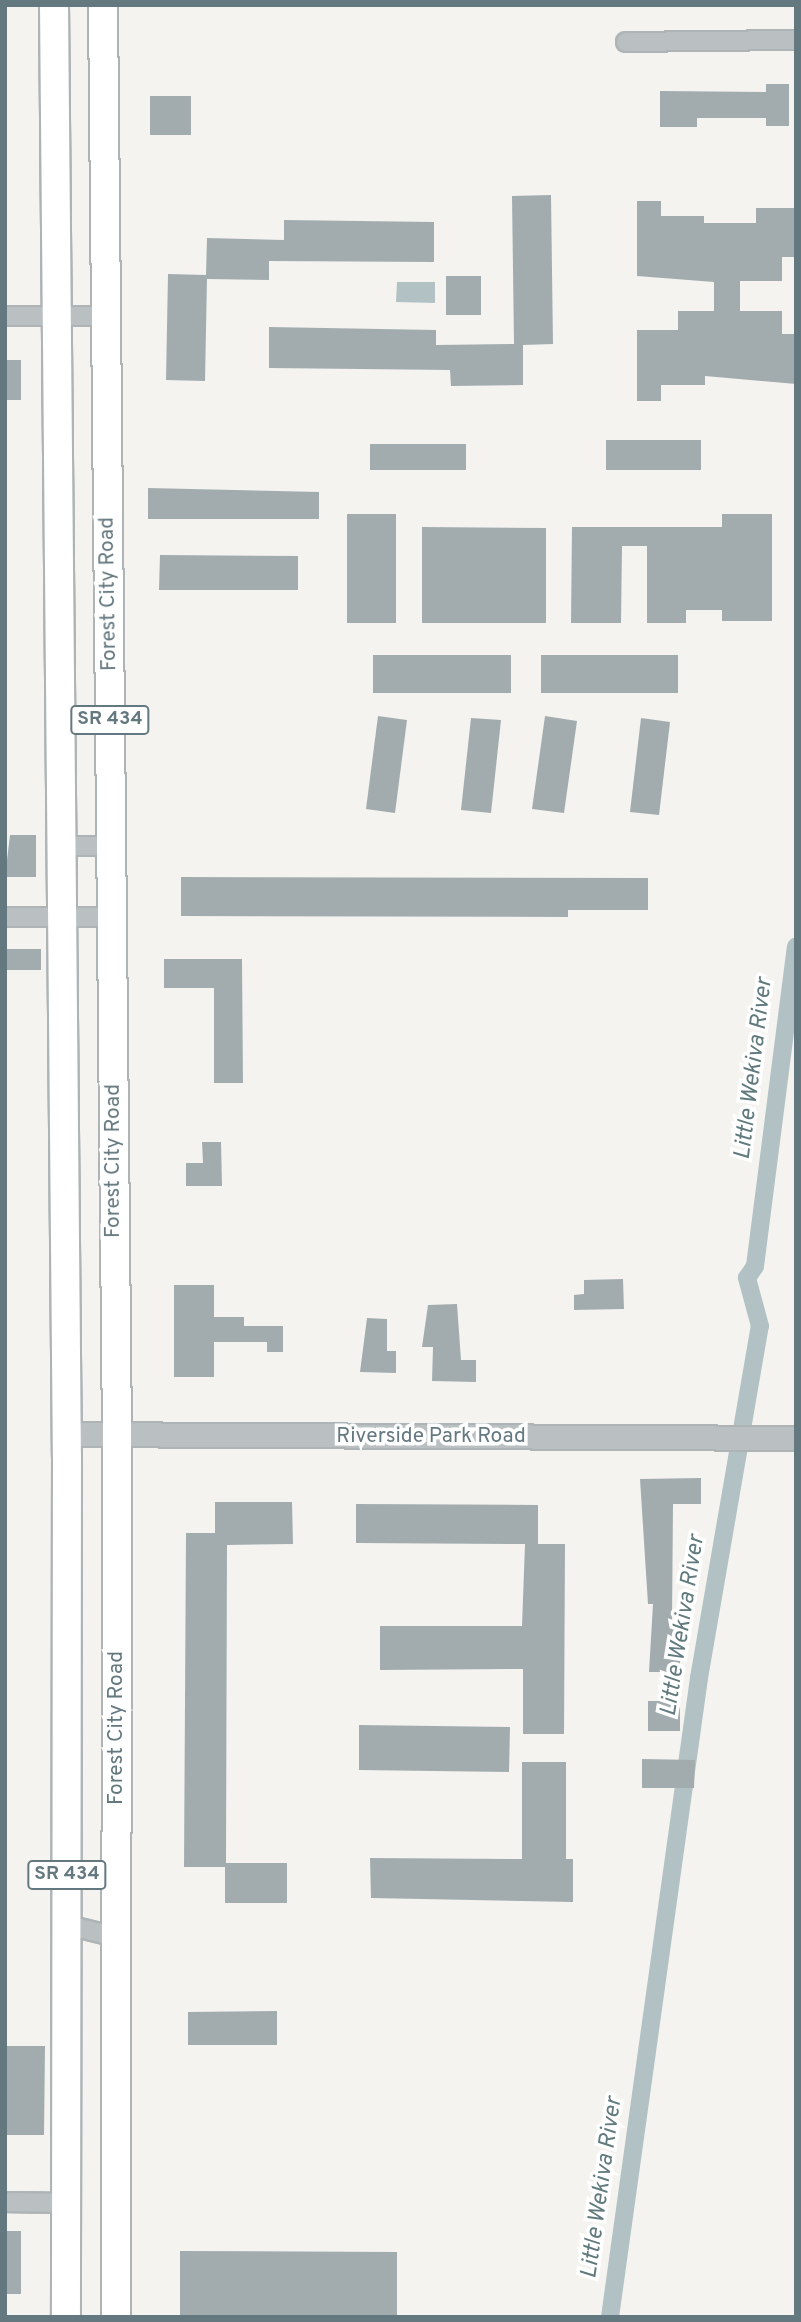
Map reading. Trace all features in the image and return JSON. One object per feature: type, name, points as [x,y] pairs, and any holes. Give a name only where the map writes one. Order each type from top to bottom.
[{"type":"main road","name":"SR 434","points":[[54,5],[67,1434],[66,2317]]},
{"type":"main road","name":"Forest City Road","points":[[103,5],[117,1436],[116,2317]]},
{"type":"street","points":[[626,42],[796,40]]},
{"type":"street","points":[[5,316],[106,316]]},
{"type":"street","points":[[61,846],[111,846]]},
{"type":"street","points":[[5,917],[112,917]]},
{"type":"street","name":"Riverside Park Road","points":[[67,1434],[796,1438]]},
{"type":"street","points":[[67,1925],[116,1937]]},
{"type":"street","points":[[5,2202],[66,2203]]},
{"type":"shaded area","points":[[397,282],[435,282],[435,303],[396,302]]},
{"type":"building","points":[[766,84],[789,84],[789,126],[766,126],[766,118],[697,118],[697,127],[660,127],[660,91],[766,92]]},
{"type":"building","points":[[150,96],[191,96],[191,135],[150,135]]},
{"type":"building","points":[[551,195],[553,344],[523,345],[523,385],[451,386],[450,370],[269,368],[269,327],[436,330],[436,345],[514,344],[512,196]]},
{"type":"building","points":[[637,201],[661,201],[661,216],[704,216],[704,223],[756,223],[756,208],[796,208],[796,257],[782,257],[782,281],[740,281],[740,311],[782,311],[782,334],[796,334],[796,384],[705,376],[705,385],[661,385],[661,401],[637,401],[637,330],[678,330],[678,311],[714,311],[714,282],[637,276]]},
{"type":"building","points":[[284,220],[434,222],[434,262],[269,261],[269,280],[207,279],[205,381],[166,380],[168,274],[206,275],[207,238],[284,240]]},
{"type":"building","points":[[446,276],[481,276],[481,315],[446,315]]},
{"type":"building","points":[[5,360],[21,360],[21,400],[5,400]]},
{"type":"building","points":[[606,440],[701,440],[701,470],[606,470]]},
{"type":"building","points":[[370,444],[466,444],[466,470],[370,470]]},
{"type":"building","points":[[148,488],[319,492],[319,519],[148,519]]},
{"type":"building","points":[[347,514],[396,514],[396,623],[347,623]]},
{"type":"building","points":[[722,514],[772,514],[772,621],[722,621],[722,610],[686,610],[686,623],[647,623],[647,546],[622,546],[621,623],[571,623],[572,527],[722,527]]},
{"type":"building","points":[[422,527],[546,528],[546,623],[422,623]]},
{"type":"building","points":[[160,555],[298,556],[298,590],[159,590]]},
{"type":"building","points":[[373,655],[511,655],[511,693],[373,693]]},
{"type":"building","points":[[541,655],[678,655],[678,693],[541,693]]},
{"type":"building","points":[[378,716],[407,720],[395,813],[366,809]]},
{"type":"building","points":[[545,716],[577,721],[564,813],[532,809]]},
{"type":"building","points":[[471,718],[501,720],[491,813],[461,810]]},
{"type":"building","points":[[641,718],[670,722],[659,815],[630,812]]},
{"type":"building","points":[[10,835],[36,835],[36,877],[5,877]]},
{"type":"building","points":[[181,877],[648,878],[648,910],[568,910],[568,917],[181,916]]},
{"type":"building","points":[[5,949],[41,949],[41,970],[5,970]]},
{"type":"building","points":[[164,959],[242,959],[243,1083],[214,1083],[214,988],[164,988]]},
{"type":"building","points":[[202,1142],[221,1142],[222,1186],[186,1186],[186,1163],[203,1163]]},
{"type":"building","points":[[623,1279],[624,1309],[574,1310],[574,1295],[584,1294],[584,1280]]},
{"type":"building","points":[[174,1285],[214,1285],[214,1317],[244,1317],[244,1326],[283,1326],[283,1352],[267,1352],[267,1342],[214,1342],[214,1377],[174,1377]]},
{"type":"building","points":[[457,1304],[461,1360],[476,1360],[476,1382],[432,1381],[433,1347],[422,1347],[428,1305]]},
{"type":"building","points":[[367,1318],[387,1319],[387,1351],[396,1351],[396,1373],[360,1372]]},
{"type":"building","points":[[701,1478],[701,1504],[673,1504],[672,1622],[680,1622],[680,1672],[649,1672],[653,1604],[648,1604],[640,1479]]},
{"type":"building","points":[[215,1502],[292,1502],[293,1544],[227,1545],[226,1863],[287,1863],[287,1903],[225,1903],[225,1867],[184,1867],[186,1533],[215,1533]]},
{"type":"building","points":[[356,1504],[538,1505],[538,1544],[565,1544],[564,1734],[523,1734],[523,1669],[380,1670],[380,1626],[522,1626],[525,1544],[356,1543]]},
{"type":"building","points":[[648,1701],[680,1701],[680,1731],[648,1731]]},
{"type":"building","points":[[359,1725],[510,1727],[509,1772],[359,1770]]},
{"type":"building","points":[[642,1759],[695,1760],[694,1788],[642,1788]]},
{"type":"building","points":[[522,1762],[566,1762],[566,1859],[573,1859],[573,1902],[371,1898],[370,1858],[522,1859]]},
{"type":"building","points":[[277,2011],[277,2045],[188,2045],[188,2012]]},
{"type":"building","points":[[5,2046],[45,2046],[44,2135],[6,2135]]},
{"type":"building","points":[[5,2231],[21,2231],[21,2294],[5,2294]]},
{"type":"building","points":[[180,2251],[397,2252],[397,2317],[180,2317]]},
{"type":"waterway","name":"Little Wekiva River","points":[[610,2317],[699,1678],[760,1326],[747,1278],[755,1266],[796,947]]}]
